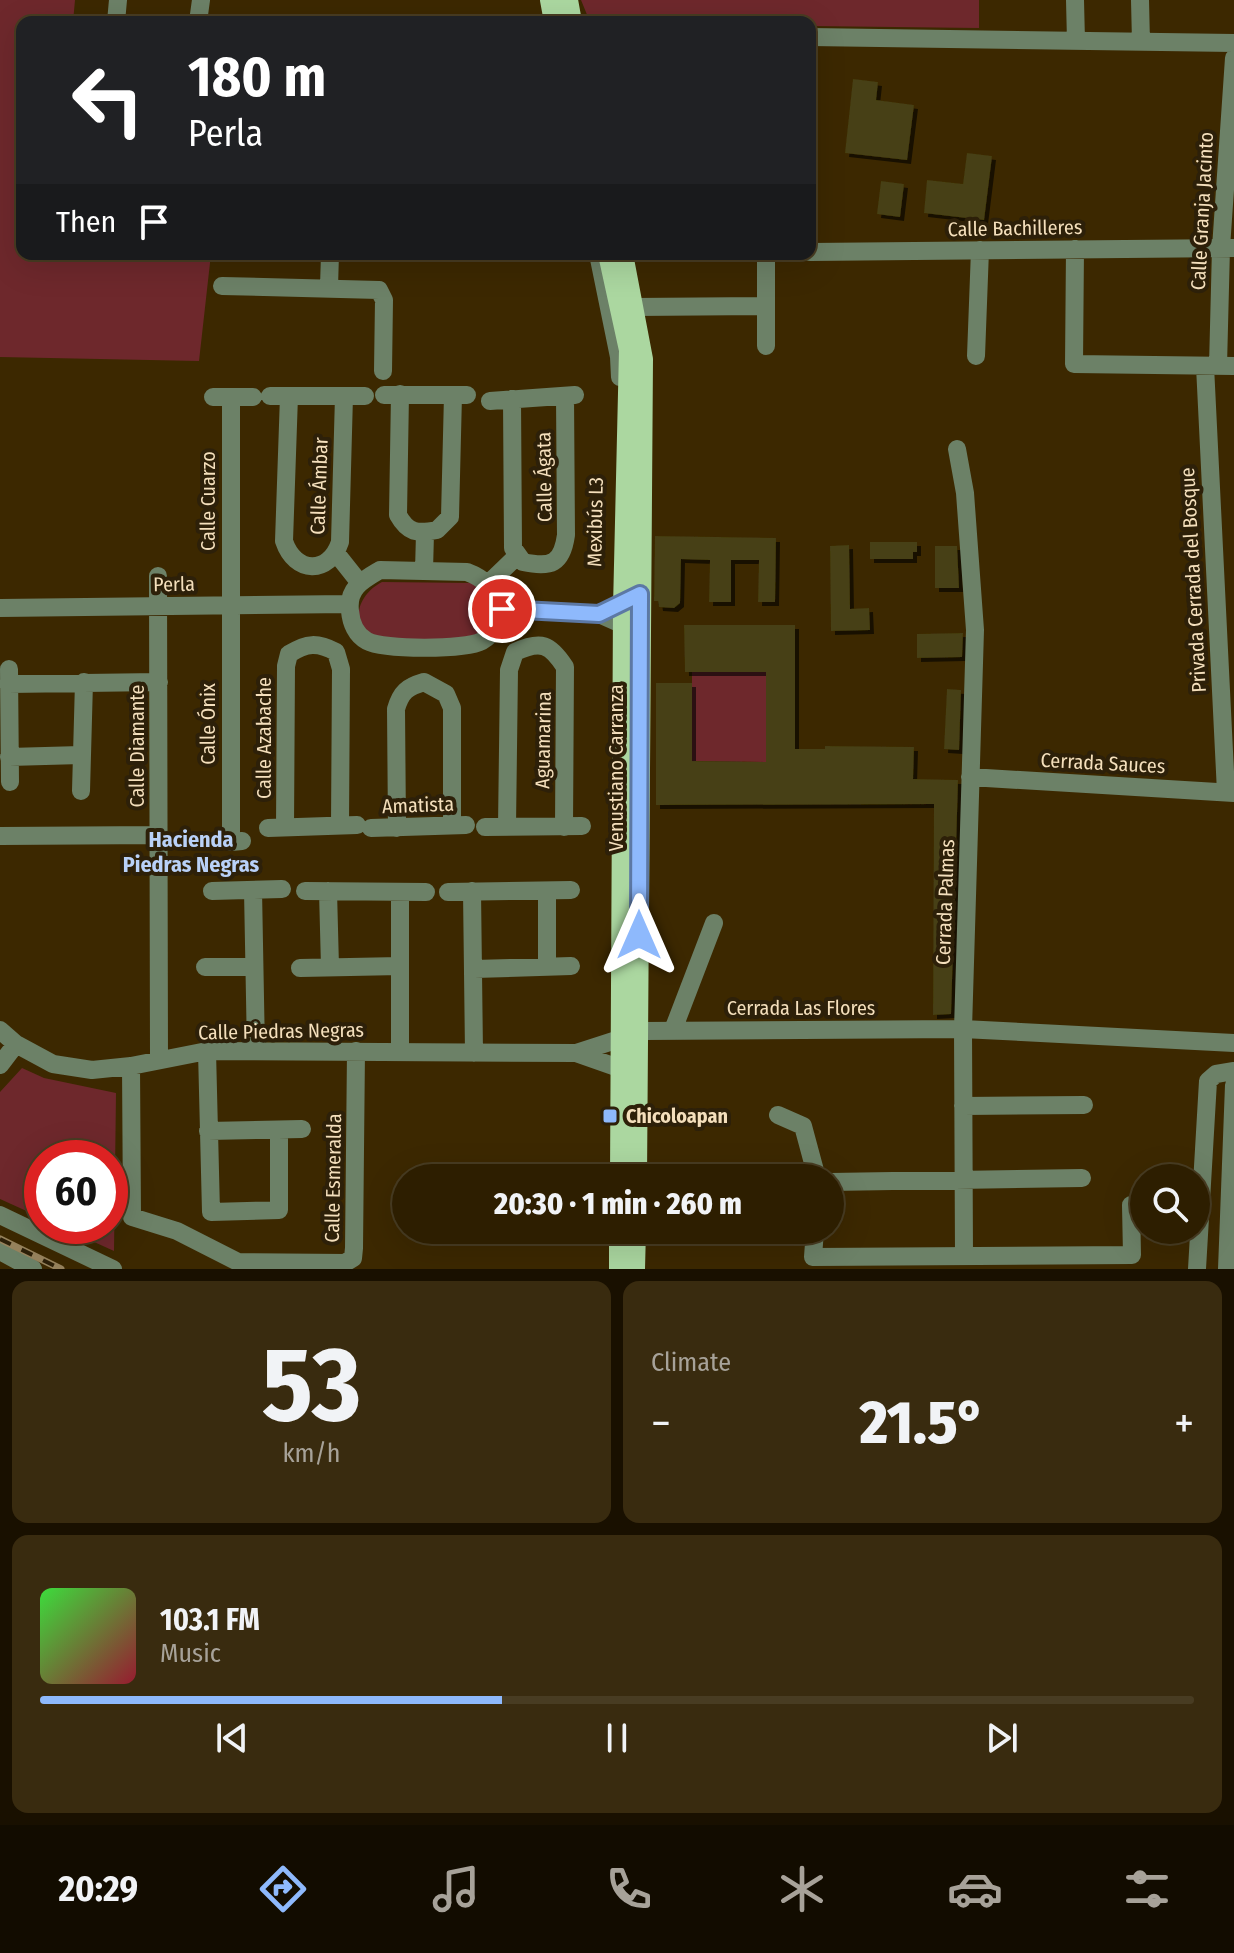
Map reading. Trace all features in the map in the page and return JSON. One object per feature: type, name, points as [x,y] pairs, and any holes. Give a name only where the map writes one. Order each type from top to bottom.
[{"type":"main road","points":[[609,260],[629,350],[638,368]]},
{"type":"main road","points":[[626,260],[636,307],[638,368]]},
{"type":"main road","name":"Venustiano Carranza","points":[[621,1164],[630,1034],[622,614],[638,368]]},
{"type":"main road","name":"Venustiano Carranza","points":[[625,1071],[635,1164]]},
{"type":"main road","points":[[619,1244],[619,1269]]},
{"type":"main road","points":[[638,1269],[639,1244]]},
{"type":"street","points":[[1075,0],[1076,41]]},
{"type":"street","points":[[1140,0],[1141,42]]},
{"type":"street","points":[[816,37],[1234,43]]},
{"type":"street","name":"Calle Granja Jacinto","points":[[1219,366],[1234,58]]},
{"type":"street","name":"Calle Bachilleres","points":[[816,252],[1227,248]]},
{"type":"street","points":[[1075,249],[1074,364],[1219,366]]},
{"type":"street","points":[[976,356],[980,250]]},
{"type":"street","points":[[329,287],[330,260]]},
{"type":"street","name":"Mexibús L3","points":[[599,260],[619,357],[622,614]]},
{"type":"street","points":[[766,260],[766,346]]},
{"type":"street","points":[[222,286],[379,290],[383,294],[383,371]]},
{"type":"street","points":[[642,1164],[630,1034],[649,374],[648,352],[636,307],[766,306]]},
{"type":"street","name":"Privada Cerrada del Bosque","points":[[1219,366],[1230,792]]},
{"type":"street","points":[[271,396],[383,395],[460,395],[450,517],[437,530],[414,533],[405,528],[398,515],[383,395]]},
{"type":"street","name":"Calle Ágata","points":[[571,395],[564,551],[557,560],[547,564],[523,562],[517,556],[511,536],[512,399],[571,395]]},
{"type":"street","name":"Calle Ámbar","points":[[271,396],[284,541],[288,554],[296,563],[308,566],[322,565],[336,553],[340,542],[344,396]]},
{"type":"street","name":"Calle Cuarzo","points":[[230,606],[222,397],[271,396]]},
{"type":"street","points":[[490,401],[512,399]]},
{"type":"street","name":"Cerrada Palmas","points":[[957,449],[965,493],[975,630],[963,1029],[964,1256]]},
{"type":"street","points":[[424,571],[425,533]]},
{"type":"street","points":[[336,553],[359,582]]},
{"type":"street","points":[[488,584],[517,556]]},
{"type":"street","points":[[380,570],[424,571],[467,572],[479,576],[497,595],[502,609],[499,623],[482,641],[467,645],[380,647],[358,634],[351,621],[349,604],[352,591],[359,582],[380,570]]},
{"type":"street","name":"Calle Diamante","points":[[158,576],[159,1060]]},
{"type":"street","name":"Perla","points":[[0,608],[349,604]]},
{"type":"street","name":"Calle Ónix","points":[[230,606],[236,842]]},
{"type":"street","points":[[502,609],[622,614]]},
{"type":"street","points":[[356,826],[341,669],[336,652],[358,634]]},
{"type":"street","points":[[489,635],[515,652]]},
{"type":"street","name":"Calle Azabache","points":[[276,828],[289,654],[306,643],[324,645],[336,652]]},
{"type":"street","name":"Aguamarina","points":[[468,826],[507,827],[573,827],[565,667],[550,648],[536,644],[515,652],[509,670],[507,827]]},
{"type":"street","points":[[424,646],[424,682]]},
{"type":"street","points":[[10,782],[9,676],[84,682],[159,682]]},
{"type":"street","points":[[81,791],[84,682]]},
{"type":"street","points":[[397,828],[396,709],[400,695],[408,687],[424,682],[446,694],[452,708],[468,826]]},
{"type":"street","points":[[9,757],[81,755]]},
{"type":"street","name":"Cerrada Sauces","points":[[970,777],[1230,792]]},
{"type":"street","name":"Amatista","points":[[276,828],[468,826]]},
{"type":"street","points":[[0,836],[160,835]]},
{"type":"street","points":[[212,891],[282,889]]},
{"type":"street","points":[[253,890],[256,1051]]},
{"type":"street","points":[[448,892],[571,890]]},
{"type":"street","points":[[305,891],[426,892]]},
{"type":"street","points":[[328,891],[330,967]]},
{"type":"street","points":[[472,891],[474,1053]]},
{"type":"street","points":[[547,891],[547,966]]},
{"type":"street","points":[[400,892],[400,1051]]},
{"type":"street","points":[[673,1030],[714,923]]},
{"type":"street","points":[[300,968],[400,966]]},
{"type":"street","points":[[474,969],[571,966]]},
{"type":"street","points":[[205,967],[254,967]]},
{"type":"street","name":"Cerrada Las Flores","points":[[630,1034],[673,1030],[963,1029],[1234,1043]]},
{"type":"street","name":"Calle Piedras Negras","points":[[0,1030],[16,1044],[53,1064],[92,1070],[131,1066],[207,1051],[576,1053],[630,1034]]},
{"type":"street","points":[[0,1065],[16,1044]]},
{"type":"street","points":[[207,1051],[211,1212],[279,1210],[279,1130]]},
{"type":"street","name":"Calle Esmeralda","points":[[131,1066],[132,1217],[177,1231],[238,1262],[345,1263],[353,1258],[356,1051]]},
{"type":"street","name":"Calle Piedras Negras","points":[[576,1053],[625,1071]]},
{"type":"street","points":[[615,1164],[625,1071]]},
{"type":"street","points":[[1197,1269],[1208,1081],[1216,1074],[1234,1071]]},
{"type":"street","points":[[1227,1269],[1234,1085]]},
{"type":"street","points":[[963,1106],[1084,1105]]},
{"type":"street","points":[[778,1115],[803,1126],[813,1164]]},
{"type":"street","points":[[208,1131],[302,1129]]},
{"type":"street","points":[[844,1182],[1082,1178]]},
{"type":"street","points":[[0,1215],[113,1269]]},
{"type":"street","points":[[612,1269],[613,1244]]},
{"type":"street","points":[[814,1244],[813,1257],[1132,1255],[1132,1244]]},
{"type":"street","points":[[0,1251],[33,1269]]},
{"type":"shaded area","points":[[0,0],[75,0],[74,16],[16,16],[16,260],[210,260],[199,361],[0,357]]},
{"type":"shaded area","points":[[581,0],[979,0],[979,28],[816,26],[816,16],[588,16]]},
{"type":"shaded area","points":[[382,582],[473,583],[483,587],[495,607],[487,626],[470,640],[421,641],[378,637],[364,629],[359,614],[368,592]]},
{"type":"shaded area","points":[[692,672],[766,672],[766,762],[692,761]]},
{"type":"shaded area","points":[[22,1068],[44,1078],[116,1093],[115,1140],[24,1140],[24,1210],[0,1199],[0,1092]]},
{"type":"shaded area","points":[[99,1244],[114,1244],[114,1251]]},
{"type":"building","points":[[853,79],[878,82],[876,100],[914,105],[907,160],[845,153]]},
{"type":"building","points":[[967,153],[992,156],[984,220],[924,213],[927,180],[963,184]]},
{"type":"building","points":[[881,181],[904,184],[900,217],[877,214]]},
{"type":"building","points":[[655,536],[776,538],[775,602],[758,602],[759,560],[731,560],[731,602],[709,602],[710,560],[681,559],[680,603],[674,608],[659,607],[658,601],[654,601]]},
{"type":"building","points":[[870,542],[917,542],[917,552],[913,552],[913,559],[870,559]]},
{"type":"building","points":[[849,545],[850,609],[869,608],[870,630],[831,631],[830,546]]},
{"type":"building","points":[[935,546],[957,546],[959,588],[935,588]]},
{"type":"building","points":[[684,625],[795,625],[795,749],[825,749],[825,746],[914,747],[913,779],[958,780],[951,1014],[933,1015],[934,804],[656,805],[656,683],[692,683],[692,761],[766,762],[766,672],[685,672]]},
{"type":"building","points":[[963,633],[962,657],[917,658],[917,634]]},
{"type":"building","points":[[947,689],[961,690],[959,750],[944,749]]},
{"type":"railway","points":[[0,1239],[61,1269]]},
{"type":"place","name":"Chicoloapan","points":[[610,1116]]},
{"type":"district","name":"Hacienda Piedras Negras","points":[[191,852]]},
{"type":"route","points":[[502,609],[599,614],[640,594],[639,935]]}]
